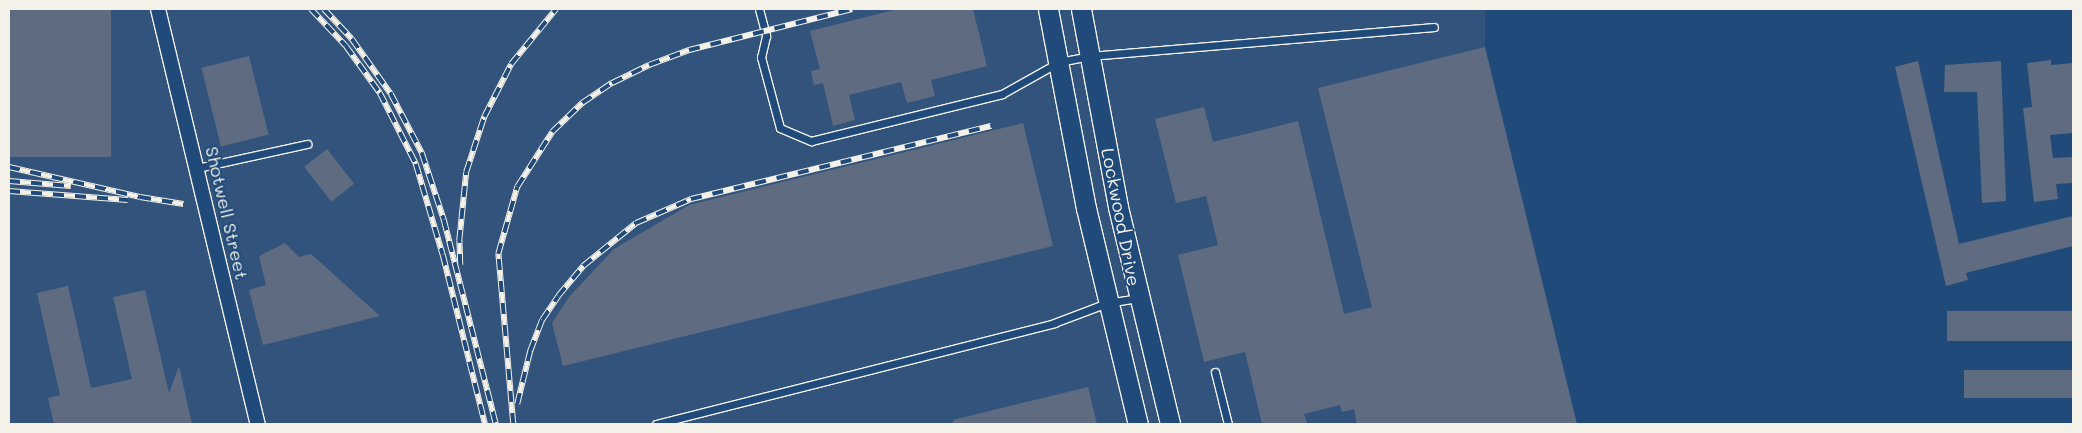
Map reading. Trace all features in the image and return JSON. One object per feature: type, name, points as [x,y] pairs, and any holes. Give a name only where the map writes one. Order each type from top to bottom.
[{"type":"main road","name":"Lockwood Drive","points":[[1048,9],[1107,304],[1138,424]]},
{"type":"main road","name":"Lockwood Drive","points":[[1081,9],[1138,298],[1170,424]]},
{"type":"street","name":"Shotwell Street","points":[[159,10],[258,424]]},
{"type":"lane","points":[[759,9],[766,36],[761,57],[780,128],[812,141],[1002,94],[1059,62],[1090,56],[1434,27]]},
{"type":"lane","points":[[197,168],[307,144]]},
{"type":"lane","points":[[656,424],[1054,323],[1107,304],[1138,298]]},
{"type":"lane","points":[[1215,372],[1228,424]]},
{"type":"shaded area","points":[[9,9],[1485,9],[1485,424],[9,424]]},
{"type":"building","points":[[9,9],[111,9],[111,157],[9,157]]},
{"type":"building","points":[[898,9],[973,9],[987,66],[931,80],[935,96],[907,103],[901,82],[849,95],[855,120],[833,126],[823,83],[814,85],[811,71],[820,69],[810,31]]},
{"type":"building","points":[[1485,47],[1577,424],[1357,424],[1354,409],[1342,412],[1340,405],[1304,414],[1307,424],[1262,424],[1245,352],[1204,362],[1178,255],[1218,245],[1206,196],[1176,203],[1155,119],[1204,107],[1213,142],[1298,121],[1344,314],[1372,307],[1318,88]]},
{"type":"building","points":[[249,56],[269,135],[221,146],[201,68]]},
{"type":"building","points":[[2051,60],[2051,65],[2073,63],[2073,133],[2050,135],[2053,158],[2073,157],[2073,183],[2056,184],[2058,199],[2034,202],[2023,108],[2032,107],[2027,63]]},
{"type":"building","points":[[1918,61],[1959,244],[2073,216],[2073,246],[1966,273],[1968,280],[1946,286],[1895,67]]},
{"type":"building","points":[[2001,61],[2006,201],[1982,203],[1977,92],[1944,92],[1945,65]]},
{"type":"building","points":[[1023,123],[1053,246],[563,366],[552,323],[569,297],[614,249],[689,205]]},
{"type":"building","points":[[327,149],[354,184],[331,202],[304,167]]},
{"type":"building","points":[[285,243],[299,257],[311,254],[380,316],[263,345],[249,290],[266,285],[259,256]]},
{"type":"building","points":[[68,286],[91,388],[132,379],[113,297],[145,290],[169,393],[179,366],[192,424],[54,424],[48,398],[60,395],[37,293]]},
{"type":"building","points":[[1947,311],[2073,311],[2073,341],[1947,341]]},
{"type":"building","points":[[1964,370],[2073,370],[2073,398],[1964,398]]},
{"type":"building","points":[[1088,387],[1097,424],[953,424],[953,420]]},
{"type":"railway","points":[[311,9],[346,46],[380,93],[416,164],[443,255],[485,424]]},
{"type":"railway","points":[[324,9],[352,39],[391,94],[422,153],[444,220],[496,424]]},
{"type":"railway","points":[[460,265],[459,241],[466,172],[484,117],[511,64],[556,9]]},
{"type":"railway","points":[[513,424],[498,254],[517,187],[552,132],[582,103],[612,83],[649,65],[689,50],[852,9]]},
{"type":"railway","points":[[517,404],[530,351],[542,320],[558,296],[583,266],[636,223],[691,199],[991,126]]},
{"type":"railway","points":[[9,167],[140,197],[183,204]]},
{"type":"railway","points":[[9,181],[71,186]]},
{"type":"railway","points":[[9,191],[128,200]]}]
